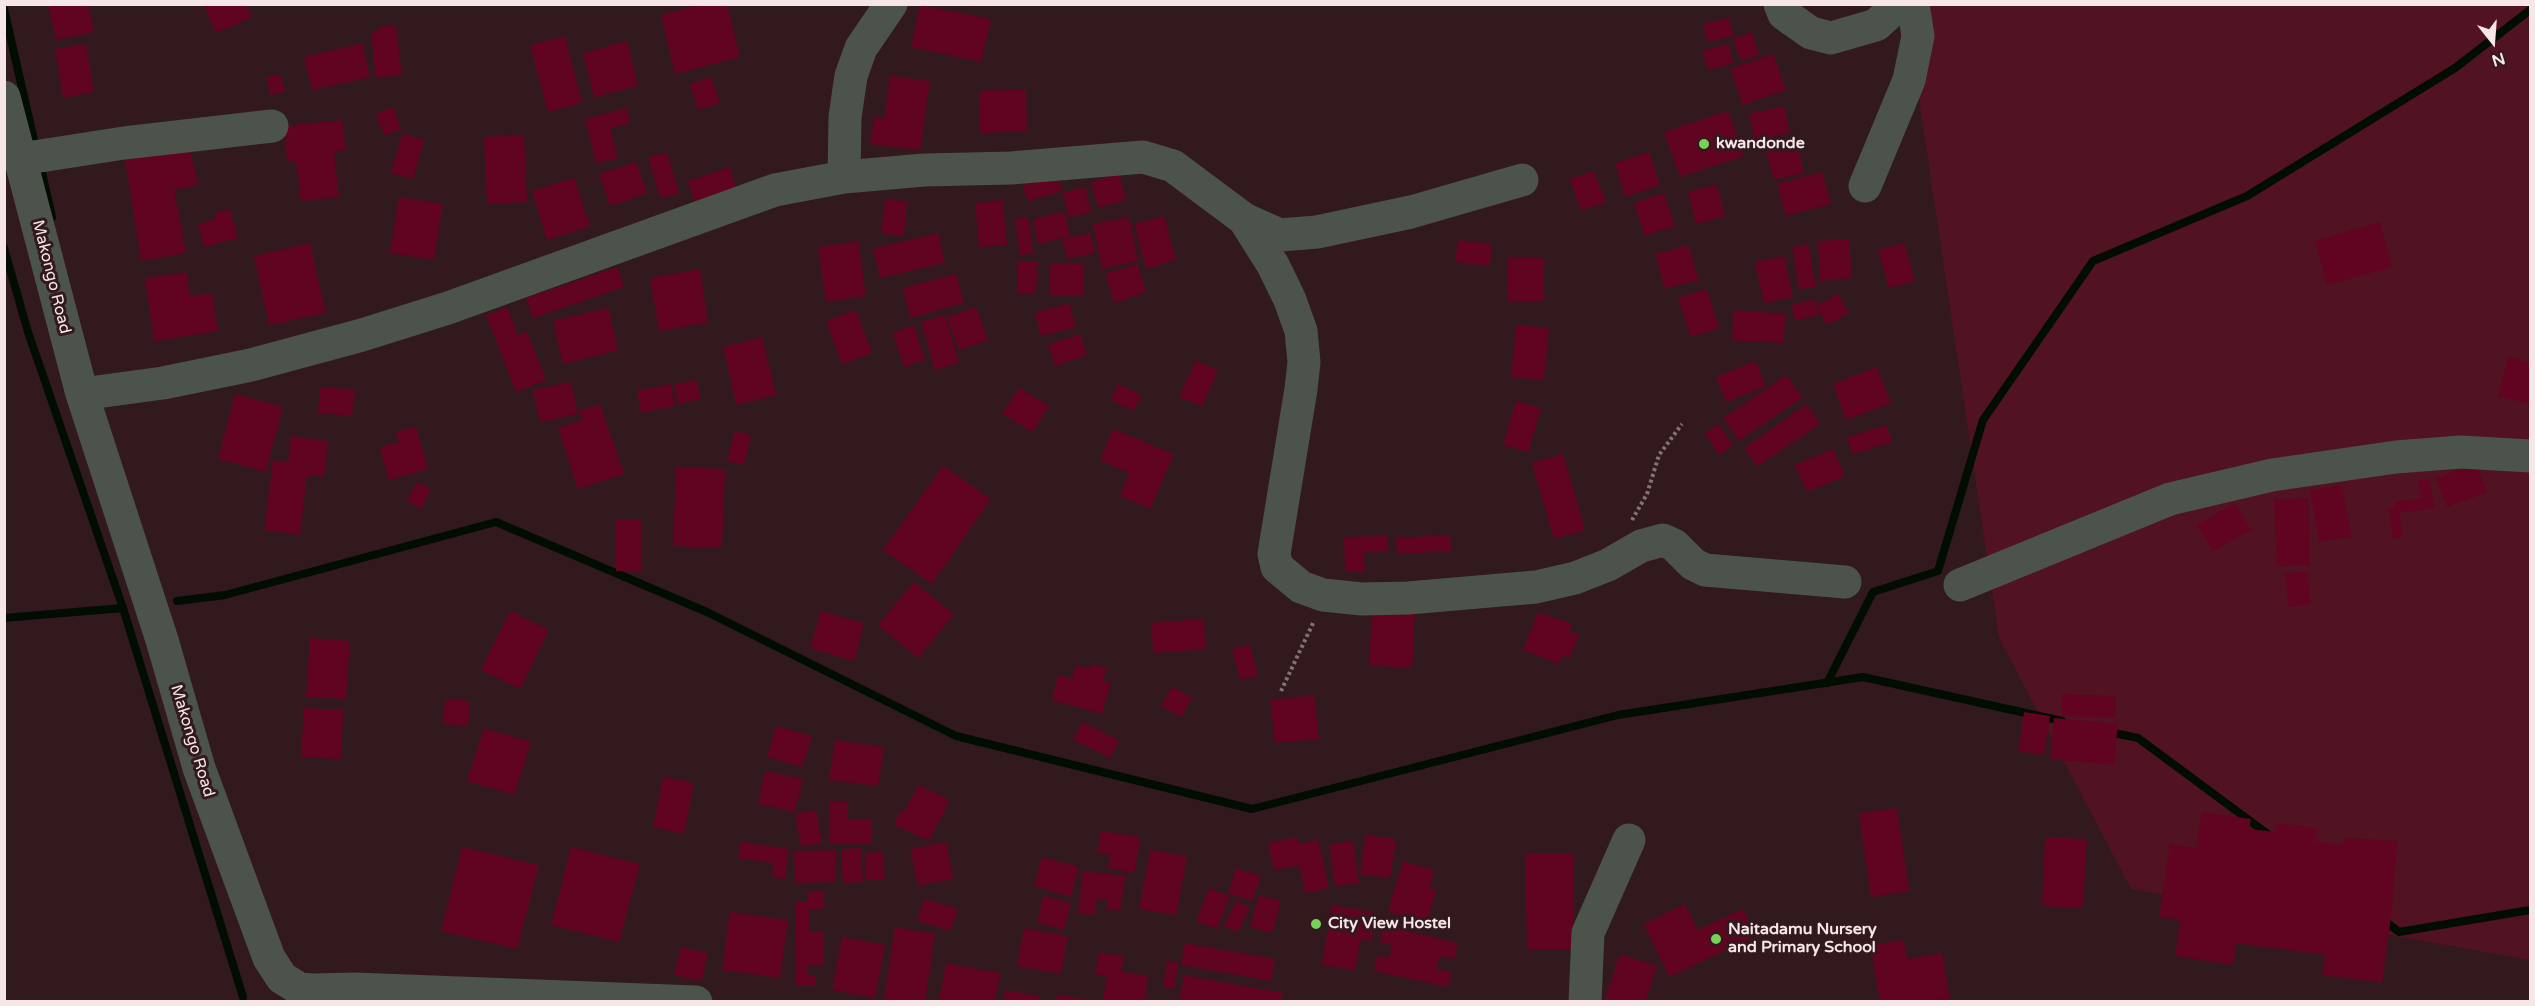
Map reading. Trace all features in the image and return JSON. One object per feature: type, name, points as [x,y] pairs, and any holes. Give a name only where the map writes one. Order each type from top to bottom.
[{"type":"street","points":[[844,177],[845,117],[851,76],[861,48],[891,4]]},
{"type":"street","points":[[1780,4],[1784,14],[1811,33],[1831,38],[1876,25],[1899,4]]},
{"type":"street","points":[[1865,186],[1909,80],[1918,36],[1913,4]]},
{"type":"street","name":"Makongo Road","points":[[4,97],[82,394],[162,640],[199,768],[281,990],[290,985],[313,990],[354,989],[568,1000],[696,1002]]},
{"type":"street","points":[[21,159],[134,142],[273,126]]},
{"type":"street","points":[[82,394],[163,383],[251,365],[362,335],[458,304],[775,190],[844,177],[924,170],[991,170],[1143,158],[1173,166],[1244,219],[1280,235],[1317,232],[1411,212],[1522,180]]},
{"type":"street","points":[[1244,219],[1273,265],[1290,300],[1300,331],[1304,362],[1274,554],[1277,567],[1301,587],[1323,595],[1362,599],[1408,598],[1536,587],[1575,578],[1608,566],[1641,546],[1663,540],[1674,545],[1692,564],[1705,570],[1845,582]]},
{"type":"street","points":[[1960,585],[2170,499],[2272,475],[2396,457],[2461,452],[2530,456]]},
{"type":"street","points":[[1585,1002],[1588,933],[1629,840]]},
{"type":"path","points":[[1630,525],[1647,494],[1659,455],[1682,424]]},
{"type":"path","points":[[1281,691],[1307,640],[1323,595]]},
{"type":"shaded area","points":[[1905,5],[2530,5],[2530,960],[2131,889],[1999,638]]},
{"type":"building","points":[[203,4],[246,4],[252,17],[216,33]]},
{"type":"building","points":[[701,4],[727,4],[740,57],[675,74],[661,15]]},
{"type":"building","points":[[48,5],[88,5],[94,32],[56,40]]},
{"type":"building","points":[[920,5],[991,19],[981,62],[911,47]]},
{"type":"building","points":[[1729,18],[1734,36],[1708,42],[1703,24]]},
{"type":"building","points":[[396,25],[402,75],[376,78],[371,33],[378,32],[377,27]]},
{"type":"building","points":[[1752,32],[1759,55],[1741,61],[1733,39]]},
{"type":"building","points":[[565,36],[582,103],[548,112],[530,45]]},
{"type":"building","points":[[627,41],[638,86],[594,97],[583,53]]},
{"type":"building","points":[[362,43],[370,77],[312,90],[304,57]]},
{"type":"building","points":[[86,44],[94,92],[63,98],[55,49]]},
{"type":"building","points":[[1728,44],[1733,63],[1708,70],[1702,51]]},
{"type":"building","points":[[1773,54],[1786,90],[1743,105],[1730,69]]},
{"type":"building","points":[[280,74],[285,91],[271,96],[266,78]]},
{"type":"building","points":[[890,76],[930,81],[920,150],[870,144],[874,117],[884,119]]},
{"type":"building","points":[[711,77],[720,103],[698,110],[690,84]]},
{"type":"building","points":[[1026,89],[1027,131],[980,133],[979,91]]},
{"type":"building","points":[[1784,106],[1790,133],[1755,141],[1749,114]]},
{"type":"building","points":[[393,107],[401,129],[384,136],[376,114]]},
{"type":"building","points":[[627,108],[630,123],[610,128],[618,158],[596,163],[585,119]]},
{"type":"building","name":"kwandonde","points":[[1728,111],[1744,156],[1680,177],[1664,132]]},
{"type":"building","points":[[342,120],[346,150],[334,152],[339,197],[301,201],[296,161],[287,162],[284,126]]},
{"type":"building","points":[[402,134],[424,140],[413,179],[391,173]]},
{"type":"building","points":[[524,135],[527,202],[487,204],[484,137]]},
{"type":"building","points":[[1797,143],[1804,173],[1774,180],[1766,151]]},
{"type":"building","points":[[190,148],[198,185],[174,190],[186,253],[141,261],[125,160]]},
{"type":"building","points":[[667,152],[679,193],[660,198],[648,157]]},
{"type":"building","points":[[1649,152],[1660,185],[1625,197],[1615,163]]},
{"type":"building","points":[[636,162],[647,193],[610,206],[599,174]]},
{"type":"building","points":[[730,167],[737,191],[695,205],[688,181]]},
{"type":"building","points":[[1055,168],[1062,191],[1028,201],[1021,179]]},
{"type":"building","points":[[1594,171],[1606,202],[1581,211],[1570,179]]},
{"type":"building","points":[[1822,172],[1831,204],[1786,216],[1777,184]]},
{"type":"building","points":[[1119,174],[1126,200],[1098,208],[1091,182]]},
{"type":"building","points":[[574,178],[590,226],[547,240],[532,191]]},
{"type":"building","points":[[1717,185],[1725,216],[1696,224],[1688,192]]},
{"type":"building","points":[[1085,187],[1091,212],[1069,217],[1063,193]]},
{"type":"building","points":[[1664,193],[1675,226],[1645,236],[1634,203]]},
{"type":"building","points":[[399,197],[443,204],[434,260],[390,253]]},
{"type":"building","points":[[885,199],[907,202],[904,236],[881,233]]},
{"type":"building","points":[[1003,200],[1007,245],[979,247],[975,203]]},
{"type":"building","points":[[230,209],[238,238],[204,247],[198,224],[216,219],[215,213]]},
{"type":"building","points":[[1064,212],[1070,236],[1038,244],[1033,219]]},
{"type":"building","points":[[1164,216],[1176,260],[1146,269],[1134,224]]},
{"type":"building","points":[[1028,217],[1033,253],[1020,255],[1015,219]]},
{"type":"building","points":[[1129,217],[1138,261],[1102,269],[1093,224]]},
{"type":"building","points":[[2380,222],[2392,267],[2327,285],[2315,241]]},
{"type":"building","points":[[938,233],[945,263],[880,278],[873,249]]},
{"type":"building","points":[[1090,233],[1095,253],[1067,259],[1062,239]]},
{"type":"building","points":[[1849,239],[1852,278],[1820,281],[1818,241]]},
{"type":"building","points":[[1458,240],[1492,244],[1489,266],[1455,262]]},
{"type":"building","points":[[858,241],[866,296],[826,302],[818,247]]},
{"type":"building","points":[[310,243],[326,313],[269,325],[254,256]]},
{"type":"building","points":[[1904,243],[1915,281],[1889,288],[1878,250]]},
{"type":"building","points":[[1808,244],[1816,287],[1799,289],[1792,247]]},
{"type":"building","points":[[1688,245],[1699,280],[1665,289],[1655,254]]},
{"type":"building","points":[[1784,256],[1793,297],[1764,303],[1755,262]]},
{"type":"building","points":[[1508,258],[1544,258],[1544,302],[1507,302]]},
{"type":"building","points":[[1018,261],[1038,261],[1036,294],[1017,293]]},
{"type":"building","points":[[1050,263],[1084,263],[1084,296],[1050,296]]},
{"type":"building","points":[[1137,264],[1146,292],[1114,303],[1105,274]]},
{"type":"building","points":[[617,267],[624,287],[533,318],[526,298]]},
{"type":"building","points":[[700,269],[708,323],[659,331],[650,278]]},
{"type":"building","points":[[186,272],[190,296],[212,293],[218,331],[154,341],[145,278]]},
{"type":"building","points":[[956,274],[964,303],[910,318],[903,288]]},
{"type":"building","points":[[1707,289],[1719,328],[1691,337],[1678,298]]},
{"type":"building","points":[[1838,294],[1849,313],[1827,325],[1816,306]]},
{"type":"building","points":[[1814,299],[1818,315],[1795,321],[1791,305]]},
{"type":"building","points":[[1069,303],[1076,327],[1041,336],[1035,313]]},
{"type":"building","points":[[507,307],[518,335],[527,332],[546,380],[516,392],[486,315]]},
{"type":"building","points":[[976,307],[988,340],[959,350],[947,317]]},
{"type":"building","points":[[608,308],[618,350],[563,364],[553,321]]},
{"type":"building","points":[[856,310],[872,353],[842,364],[826,321]]},
{"type":"building","points":[[1734,310],[1786,314],[1783,343],[1732,340]]},
{"type":"building","points":[[945,315],[959,363],[935,370],[921,322]]},
{"type":"building","points":[[914,325],[925,360],[904,367],[892,333]]},
{"type":"building","points":[[1516,325],[1549,328],[1544,380],[1511,377]]},
{"type":"building","points":[[1080,334],[1087,355],[1055,366],[1048,345]]},
{"type":"building","points":[[762,337],[776,395],[736,405],[723,347]]},
{"type":"building","points":[[2508,357],[2530,363],[2530,404],[2498,396]]},
{"type":"building","points":[[1196,361],[1218,370],[1202,406],[1179,397]]},
{"type":"building","points":[[1755,361],[1766,386],[1726,402],[1716,377]]},
{"type":"building","points":[[1877,367],[1891,403],[1846,420],[1833,384]]},
{"type":"building","points":[[1787,375],[1802,398],[1739,441],[1723,418]]},
{"type":"building","points":[[696,380],[701,399],[678,404],[674,385]]},
{"type":"building","points":[[571,382],[578,414],[540,422],[533,390]]},
{"type":"building","points":[[671,384],[675,406],[641,413],[637,391]]},
{"type":"building","points":[[1118,384],[1141,395],[1134,411],[1111,400]]},
{"type":"building","points":[[320,387],[355,390],[352,416],[318,413]]},
{"type":"building","points":[[1019,388],[1049,406],[1033,432],[1002,414]]},
{"type":"building","points":[[235,394],[283,407],[266,472],[218,459]]},
{"type":"building","points":[[1516,401],[1541,408],[1528,452],[1503,445]]},
{"type":"building","points":[[600,404],[624,474],[578,489],[558,428],[582,420],[579,411]]},
{"type":"building","points":[[1807,404],[1820,424],[1757,467],[1744,448]]},
{"type":"building","points":[[1719,424],[1733,446],[1719,455],[1705,433]]},
{"type":"building","points":[[1887,425],[1892,442],[1853,454],[1847,437]]},
{"type":"building","points":[[416,426],[428,469],[389,480],[380,447],[399,442],[396,432]]},
{"type":"building","points":[[1113,429],[1174,454],[1150,509],[1120,496],[1129,473],[1100,460]]},
{"type":"building","points":[[735,431],[751,435],[744,465],[727,461]]},
{"type":"building","points":[[291,436],[328,441],[324,477],[307,475],[300,535],[264,530],[273,460],[288,462]]},
{"type":"building","points":[[1833,449],[1845,476],[1807,492],[1795,465]]},
{"type":"building","points":[[1563,454],[1585,530],[1554,539],[1532,463]]},
{"type":"building","points":[[2476,463],[2487,492],[2447,507],[2436,479]]},
{"type":"building","points":[[943,466],[991,499],[932,584],[883,550]]},
{"type":"building","points":[[676,467],[725,469],[722,548],[673,546]]},
{"type":"building","points":[[2429,479],[2435,508],[2399,513],[2403,537],[2393,539],[2388,508],[2395,508],[2394,502],[2421,498],[2419,480]]},
{"type":"building","points":[[417,482],[431,489],[421,509],[407,501]]},
{"type":"building","points":[[2342,485],[2351,537],[2319,542],[2310,490]]},
{"type":"building","points":[[2308,498],[2310,565],[2277,566],[2274,499]]},
{"type":"building","points":[[2235,503],[2251,530],[2213,551],[2197,525]]},
{"type":"building","points":[[616,520],[641,520],[641,571],[616,571]]},
{"type":"building","points":[[1450,535],[1451,551],[1397,554],[1396,538]]},
{"type":"building","points":[[1387,536],[1388,551],[1364,552],[1365,572],[1345,572],[1344,537]]},
{"type":"building","points":[[2307,571],[2311,604],[2289,607],[2285,574]]},
{"type":"building","points":[[914,582],[954,614],[918,658],[878,625]]},
{"type":"building","points":[[510,611],[549,630],[520,689],[481,670]]},
{"type":"building","points":[[821,611],[864,623],[854,661],[810,648]]},
{"type":"building","points":[[1372,612],[1415,614],[1412,668],[1369,665]]},
{"type":"building","points":[[1538,612],[1572,624],[1569,631],[1579,635],[1570,658],[1563,655],[1559,664],[1523,650]]},
{"type":"building","points":[[1204,619],[1206,649],[1153,653],[1151,623]]},
{"type":"building","points":[[310,638],[350,641],[346,699],[306,697]]},
{"type":"building","points":[[1250,645],[1258,676],[1240,680],[1232,649]]},
{"type":"building","points":[[1091,664],[1107,668],[1103,681],[1111,682],[1102,714],[1052,700],[1058,675],[1072,679],[1076,665],[1090,669]]},
{"type":"building","points":[[1172,687],[1192,697],[1181,717],[1161,706]]},
{"type":"building","points":[[2062,694],[2116,696],[2116,718],[2062,716]]},
{"type":"building","points":[[1314,695],[1319,739],[1275,743],[1270,700]]},
{"type":"building","points":[[445,699],[470,701],[468,726],[443,724]]},
{"type":"building","points":[[304,708],[343,710],[341,759],[301,757]]},
{"type":"building","points":[[2024,712],[2050,716],[2044,755],[2018,751]]},
{"type":"building","points":[[2054,718],[2118,724],[2114,765],[2050,759]]},
{"type":"building","points":[[1082,722],[1119,740],[1111,758],[1073,740]]},
{"type":"building","points":[[776,726],[812,736],[802,767],[767,757]]},
{"type":"building","points":[[484,728],[531,742],[514,795],[467,781]]},
{"type":"building","points":[[835,740],[884,747],[878,786],[829,780]]},
{"type":"building","points":[[765,771],[803,779],[795,812],[758,804]]},
{"type":"building","points":[[663,777],[694,783],[684,834],[653,827]]},
{"type":"building","points":[[918,785],[950,800],[929,841],[894,825],[900,811],[904,813]]},
{"type":"building","points":[[829,802],[847,802],[847,819],[872,819],[872,843],[829,843]]},
{"type":"building","points":[[1897,808],[1909,891],[1871,897],[1859,813]]},
{"type":"building","points":[[816,810],[822,843],[801,847],[795,814]]},
{"type":"building","points":[[2202,812],[2251,819],[2249,829],[2276,832],[2277,823],[2317,828],[2315,841],[2340,845],[2347,838],[2397,841],[2392,909],[2382,983],[2322,975],[2325,955],[2236,943],[2233,965],[2175,956],[2180,920],[2159,917],[2170,844],[2196,848]]},
{"type":"building","points":[[1101,831],[1141,837],[1134,873],[1108,868],[1110,854],[1097,852]]},
{"type":"building","points":[[1365,835],[1396,839],[1390,878],[1360,874]]},
{"type":"building","points":[[1297,837],[1299,844],[1318,840],[1329,888],[1305,893],[1299,865],[1274,870],[1268,843]]},
{"type":"building","points":[[2045,837],[2087,839],[2083,908],[2042,906]]},
{"type":"building","points":[[1353,841],[1359,883],[1335,886],[1329,845]]},
{"type":"building","points":[[740,842],[789,849],[785,879],[772,877],[773,863],[738,858]]},
{"type":"building","points":[[946,842],[953,879],[918,886],[910,849]]},
{"type":"building","points":[[462,847],[539,865],[517,949],[441,931]]},
{"type":"building","points":[[571,847],[640,864],[619,942],[551,925]]},
{"type":"building","points":[[861,848],[863,882],[843,883],[841,849]]},
{"type":"building","points":[[835,850],[836,882],[795,883],[794,851]]},
{"type":"building","points":[[1150,850],[1187,856],[1176,915],[1139,909]]},
{"type":"building","points":[[883,852],[885,879],[866,880],[865,853]]},
{"type":"building","points":[[1573,853],[1574,949],[1527,950],[1525,854]]},
{"type":"building","points":[[1042,857],[1079,867],[1071,897],[1034,886]]},
{"type":"building","points":[[1403,861],[1434,870],[1429,888],[1436,890],[1427,923],[1388,912]]},
{"type":"building","points":[[1236,868],[1261,876],[1252,901],[1228,893]]},
{"type":"building","points":[[1083,871],[1125,876],[1120,911],[1106,909],[1108,900],[1097,898],[1095,915],[1078,913]]},
{"type":"building","points":[[1209,888],[1230,896],[1217,929],[1196,921]]},
{"type":"building","points":[[807,891],[824,891],[824,910],[809,910],[809,931],[823,931],[823,965],[807,965],[807,975],[816,975],[816,986],[796,986],[796,901],[807,902]]},
{"type":"building","points":[[1259,895],[1281,901],[1272,933],[1250,927]]},
{"type":"building","points":[[1043,896],[1071,903],[1064,930],[1037,923]]},
{"type":"building","points":[[924,899],[958,909],[950,931],[917,920]]},
{"type":"building","points":[[1236,901],[1250,907],[1238,932],[1224,926]]},
{"type":"building","points":[[1685,904],[1697,930],[1743,909],[1756,936],[1669,977],[1644,924]]},
{"type":"building","points":[[1332,905],[1376,913],[1371,941],[1361,939],[1355,970],[1322,965]]},
{"type":"building","points":[[730,912],[788,920],[780,978],[722,970]]},
{"type":"building","points":[[1383,926],[1458,943],[1454,959],[1439,956],[1437,969],[1452,972],[1448,987],[1374,971],[1377,956],[1389,958],[1392,945],[1380,942]]},
{"type":"building","points":[[895,927],[935,934],[925,1002],[884,999]]},
{"type":"building","points":[[1024,928],[1068,936],[1061,974],[1017,966]]},
{"type":"building","points":[[842,937],[885,945],[875,998],[832,990]]},
{"type":"building","points":[[1904,940],[1907,959],[1942,953],[1950,999],[1880,1002],[1870,945]]},
{"type":"building","points":[[1185,943],[1275,959],[1271,981],[1181,965]]},
{"type":"building","points":[[681,947],[708,953],[701,981],[674,975]]},
{"type":"building","points":[[1099,952],[1124,956],[1121,972],[1148,976],[1144,1002],[1103,1002],[1107,976],[1095,974]]},
{"type":"building","points":[[1620,954],[1657,966],[1645,1002],[1604,1001]]},
{"type":"building","points":[[1167,961],[1178,963],[1174,989],[1163,987]]},
{"type":"building","points":[[946,963],[1000,973],[995,1002],[939,1002]]},
{"type":"building","points":[[1184,975],[1283,993],[1282,1002],[1179,1002]]},
{"type":"building","points":[[1005,990],[1039,996],[1038,1002],[1003,1002]]},
{"type":"building","points":[[1058,994],[1084,999],[1084,1002],[1056,1002]]},
{"type":"waterway","points":[[4,9],[36,149]]},
{"type":"waterway","points":[[1827,683],[1873,592],[1938,571],[1983,420],[2093,261],[2247,196],[2455,68],[2530,10]]},
{"type":"waterway","points":[[40,164],[52,217]]},
{"type":"waterway","points":[[4,248],[28,332],[123,608],[243,997]]},
{"type":"waterway","points":[[177,601],[225,595],[496,522],[707,612],[956,736],[1252,809],[1618,715],[1863,677],[2062,721]]},
{"type":"waterway","points":[[4,618],[123,608]]},
{"type":"waterway","points":[[2109,732],[2138,738],[2269,835]]},
{"type":"waterway","points":[[2382,919],[2399,932],[2530,910]]},
{"type":"place","name":"kwandonde","points":[[1704,144]]},
{"type":"place","name":"City View Hostel","points":[[1316,924]]},
{"type":"place","name":"Naitadamu Nursery and Primary School","points":[[1716,939]]}]
